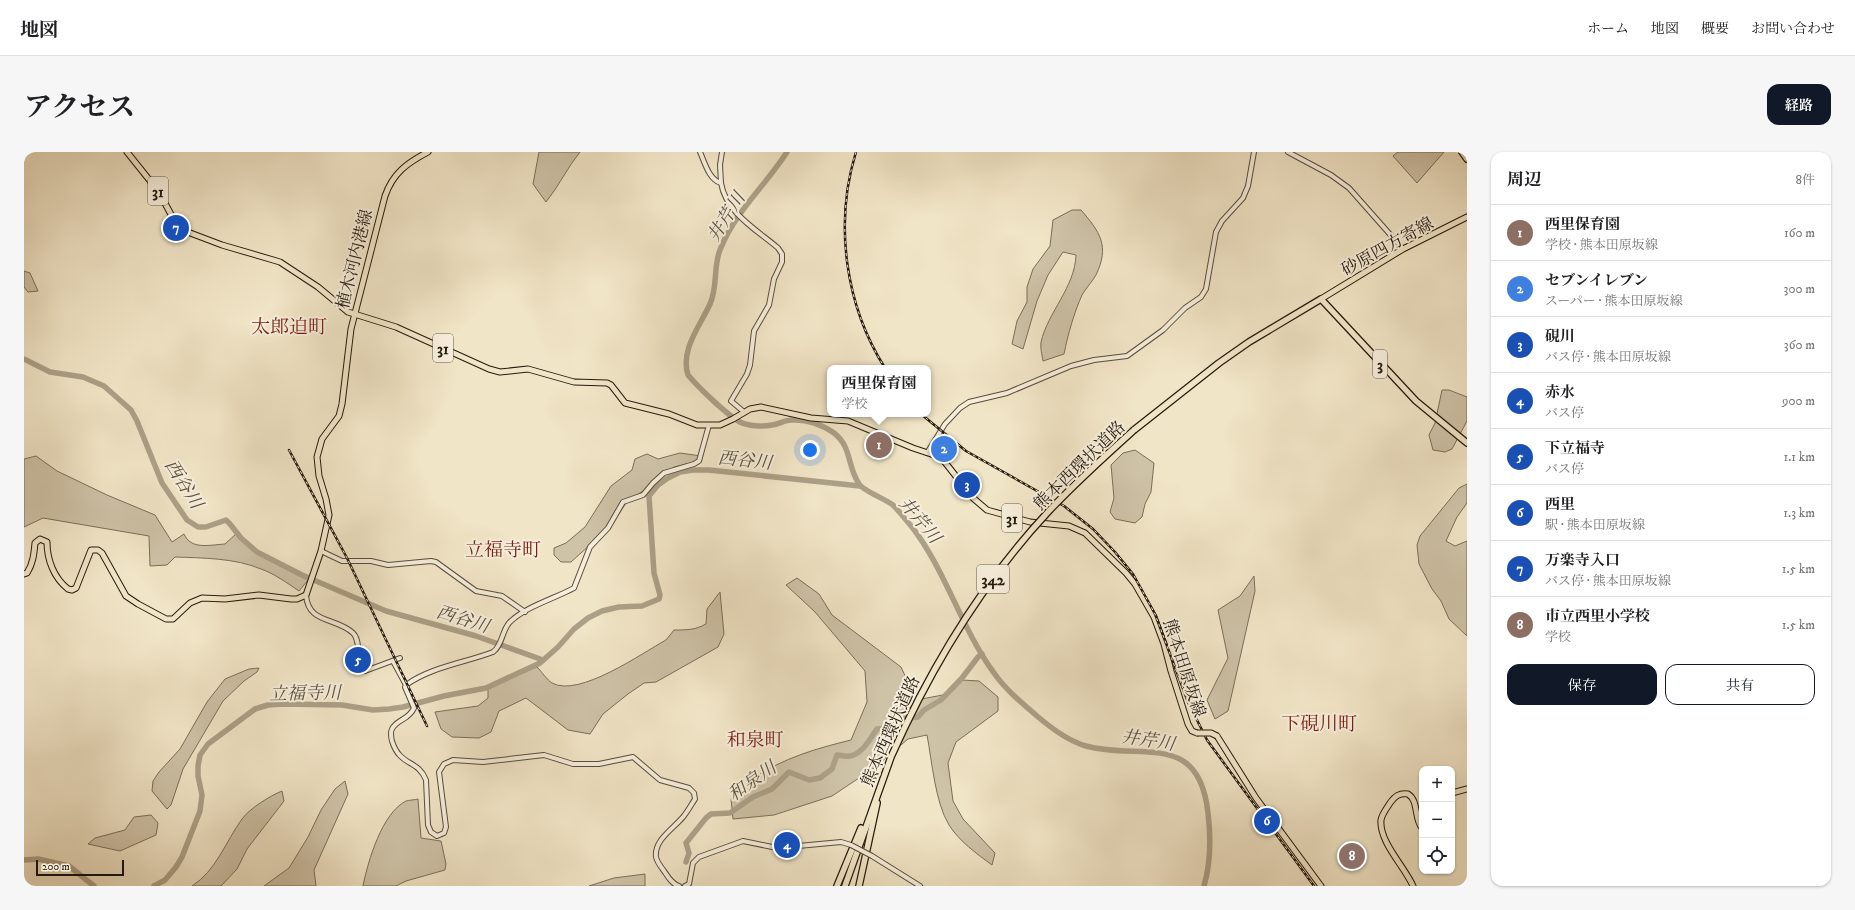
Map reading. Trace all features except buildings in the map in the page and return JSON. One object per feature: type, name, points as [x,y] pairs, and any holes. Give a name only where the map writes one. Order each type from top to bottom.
[{"type":"highway","points":[[1462,152],[1467,160]]},
{"type":"highway","name":"3","points":[[1320,299],[1392,376],[1443,424],[1467,443]]},
{"type":"highway","name":"熊本西環状道路","points":[[845,886],[891,757],[919,696],[936,665],[973,606],[998,572],[1047,512],[1098,462],[1134,430],[1231,355],[1320,299]]},
{"type":"highway","points":[[859,886],[864,868],[874,814],[891,757]]},
{"type":"highway","points":[[837,886],[850,854],[872,808]]},
{"type":"main road","name":"熊本田原坂線","points":[[127,152],[159,192],[180,227],[194,236],[280,262],[318,287],[344,309],[396,327],[489,369],[504,372],[528,369],[574,382],[607,383],[611,385],[625,403],[669,414],[688,423],[720,425],[735,418],[750,408],[761,407],[811,418],[848,420],[927,452],[944,461],[973,498],[987,510],[1022,520],[1075,528],[1089,536],[1135,584],[1154,617],[1164,644],[1188,724],[1192,731],[1211,733],[1217,736],[1256,798],[1321,886]]},
{"type":"main road","name":"植木河内港線","points":[[306,595],[321,551],[329,515],[319,476],[317,457],[322,439],[339,416],[355,314],[387,189],[406,164],[428,152]]},
{"type":"main road","name":"砂原四方寄線","points":[[1320,299],[1403,249],[1467,217]]},
{"type":"main road","points":[[24,574],[27,573],[31,567],[35,543],[40,539],[46,542],[52,569],[68,589],[72,590],[76,588],[91,550],[98,550],[102,553],[126,596],[166,619],[173,619],[190,603],[202,598],[225,598],[259,595],[297,599],[306,595]]},
{"type":"main road","points":[[1455,792],[1467,789]]},
{"type":"main road","points":[[1413,886],[1391,849],[1382,829],[1381,819],[1395,797],[1400,794],[1408,794],[1414,801],[1419,824]]},
{"type":"street","points":[[700,152],[712,177],[716,182],[722,183]]},
{"type":"street","points":[[722,152],[720,165],[722,183],[723,191],[728,203],[742,218],[778,248],[783,257],[781,266],[774,279],[769,305],[754,331],[750,365],[747,374],[731,401],[744,412]]},
{"type":"street","points":[[927,452],[945,424],[960,408],[969,402],[1007,393],[1078,364],[1126,356],[1163,330],[1186,308],[1201,297],[1206,289],[1216,232],[1222,221],[1243,198],[1248,186],[1254,152]]},
{"type":"street","points":[[1288,152],[1331,175],[1349,188],[1403,249]]},
{"type":"street","points":[[406,685],[419,677],[493,652],[498,648],[500,640],[509,623],[541,602],[574,588],[590,547],[608,528],[623,502],[643,495],[664,473],[699,461],[709,425]]},
{"type":"street","points":[[321,551],[342,561],[371,561],[388,565],[431,561],[436,562],[476,590],[502,596],[525,612]]},
{"type":"street","points":[[306,595],[307,607],[316,616],[328,620],[354,634],[359,662],[365,671],[400,658]]},
{"type":"street","points":[[393,660],[406,685],[405,687],[414,708],[408,717],[394,726],[391,735],[396,751],[400,757],[419,768],[424,774],[426,780],[428,825],[433,834],[437,836],[444,833],[446,827],[439,772],[448,761],[482,762],[544,755],[573,764],[599,764],[633,757],[660,780],[689,788],[694,793],[695,799],[689,808],[662,838],[657,850],[657,860],[674,885],[679,886]]},
{"type":"street","points":[[685,886],[689,884],[695,860],[699,857],[737,842],[748,841],[777,848],[841,842],[872,856],[920,886]]},
{"type":"shaded area","points":[[539,152],[580,152],[546,202],[533,184]]},
{"type":"shaded area","points":[[1398,152],[1444,152],[1417,183],[1393,156]]},
{"type":"shaded area","points":[[1072,210],[1081,210],[1093,225],[1101,240],[1102,256],[1096,275],[1079,302],[1067,339],[1064,354],[1043,361],[1041,342],[1044,331],[1071,278],[1076,255],[1063,252],[1048,275],[1037,301],[1023,349],[1012,344],[1017,321],[1027,302],[1027,287],[1033,269],[1050,246],[1053,220]]},
{"type":"shaded area","points":[[24,271],[30,273],[38,291],[28,292],[24,287]]},
{"type":"shaded area","points":[[1442,390],[1449,390],[1467,397],[1467,421],[1452,449],[1445,452],[1433,450],[1429,435],[1435,423]]},
{"type":"shaded area","points":[[1135,450],[1154,463],[1151,492],[1145,504],[1142,517],[1135,523],[1115,519],[1110,512],[1114,498],[1111,465],[1123,453]]},
{"type":"shaded area","points":[[680,453],[701,456],[699,461],[674,467],[647,489],[628,500],[611,526],[571,562],[561,562],[554,555],[554,548],[566,543],[585,527],[611,486],[632,470],[635,459],[647,454],[658,459]]},
{"type":"shaded area","points":[[36,456],[57,471],[107,495],[155,515],[172,542],[184,534],[187,539],[196,544],[225,544],[236,534],[259,555],[308,580],[299,591],[276,576],[251,565],[219,559],[175,557],[167,565],[150,566],[149,536],[43,518],[24,527],[24,459]]},
{"type":"shaded area","points":[[1467,484],[1467,503],[1457,517],[1446,541],[1455,546],[1467,541],[1467,636],[1449,619],[1441,601],[1432,589],[1419,564],[1417,545],[1420,536],[1459,488]]},
{"type":"shaded area","points":[[1254,576],[1255,591],[1228,711],[1215,719],[1207,700],[1228,658],[1218,610],[1240,596]]},
{"type":"shaded area","points":[[797,578],[819,594],[832,615],[901,667],[908,682],[900,703],[948,694],[962,680],[979,681],[998,697],[998,711],[956,742],[948,763],[953,801],[963,819],[995,853],[992,865],[969,847],[953,831],[944,816],[937,793],[927,735],[908,739],[874,768],[832,796],[774,815],[733,819],[731,799],[754,778],[789,759],[826,746],[851,740],[867,702],[865,671],[815,612],[786,585]]},
{"type":"shaded area","points":[[720,592],[724,634],[718,647],[656,682],[644,683],[603,714],[590,734],[568,730],[526,698],[499,711],[491,732],[479,738],[452,737],[441,729],[435,712],[478,706],[488,698],[488,687],[537,667],[552,683],[564,686],[578,684],[610,672],[666,640],[674,630],[691,629],[706,624],[707,609]]},
{"type":"shaded area","points":[[259,668],[257,672],[244,681],[223,701],[183,769],[171,805],[167,809],[152,791],[153,781],[159,772],[180,749],[207,702],[225,679],[249,669]]},
{"type":"shaded area","points":[[345,781],[348,794],[314,870],[316,886],[264,886],[289,868],[308,837],[321,810],[335,789]]},
{"type":"shaded area","points":[[282,791],[284,801],[247,849],[237,869],[221,886],[192,886],[208,872],[214,864],[242,819],[260,803]]},
{"type":"shaded area","points":[[418,799],[421,838],[441,841],[446,864],[445,870],[406,881],[396,886],[363,886],[372,851],[383,827],[397,807],[406,801]]},
{"type":"shaded area","points":[[151,815],[158,823],[156,835],[120,851],[88,844],[95,838],[125,830],[134,817]]},
{"type":"shaded area","points":[[645,874],[645,886],[589,886],[614,878]]},
{"type":"waterway","name":"井芹川","points":[[787,152],[733,224],[720,250],[714,291],[710,304],[692,338],[689,347],[686,366],[688,375],[713,400],[740,422],[764,426],[789,420],[803,420],[825,427],[840,438],[847,451],[855,477],[859,484],[864,489],[893,505],[924,544],[935,562],[982,656],[994,673],[1014,696],[1048,725],[1060,734],[1079,744],[1107,750],[1165,754],[1180,759],[1193,770],[1202,787],[1209,822],[1209,859],[1204,886]]},
{"type":"waterway","name":"西谷川","points":[[24,359],[50,372],[83,377],[104,386],[131,410],[137,421],[162,483],[187,520],[198,527],[206,527],[226,520],[241,538],[257,552],[302,575],[386,611],[476,636],[543,660]]},
{"type":"waterway","name":"立福寺川","points":[[154,886],[165,880],[176,867],[182,857],[200,811],[202,795],[198,776],[200,755],[208,744],[255,709],[268,705],[283,704],[342,705],[373,710],[389,709],[486,688],[540,663],[558,647],[574,629],[588,618],[602,611],[619,607],[642,606],[659,599],[660,595],[654,573],[649,496],[658,485],[680,472],[709,470],[860,486]]},
{"type":"waterway","name":"和泉川","points":[[686,862],[689,853],[686,843],[711,814],[730,813],[753,797],[772,789],[789,772],[809,780],[820,778],[832,769],[837,755],[855,755],[866,745],[877,729],[888,728],[900,719],[918,717],[924,710],[941,700],[982,654]]},
{"type":"waterway","name":"立福寺川","points":[[24,860],[38,859],[69,866],[94,886]]},
{"type":"railway","points":[[856,152],[849,179],[846,207],[845,235],[847,263],[852,291],[860,318],[871,344],[883,365]]},
{"type":"railway","points":[[925,417],[966,451],[1064,506],[1093,529],[1115,552],[1133,574],[1155,614],[1188,702],[1207,740],[1314,886]]},
{"type":"railway","points":[[289,450],[347,558],[427,726]]},
{"type":"place","name":"万楽寺入口","points":[[176,228]]},
{"type":"place","name":"西里保育園","points":[[879,445]]},
{"type":"place","name":"セブンイレブン","points":[[944,449]]},
{"type":"place","name":"硯川","points":[[967,485]]},
{"type":"place","name":"下立福寺","points":[[358,660]]},
{"type":"place","name":"西里","points":[[1267,821]]},
{"type":"place","name":"赤水","points":[[787,845]]},
{"type":"place","name":"市立西里小学校","points":[[1352,856]]},
{"type":"district","name":"太郎迫町","points":[[289,326]]},
{"type":"district","name":"立福寺町","points":[[503,549]]},
{"type":"district","name":"下硯川町","points":[[1319,723]]},
{"type":"district","name":"和泉町","points":[[755,739]]}]
